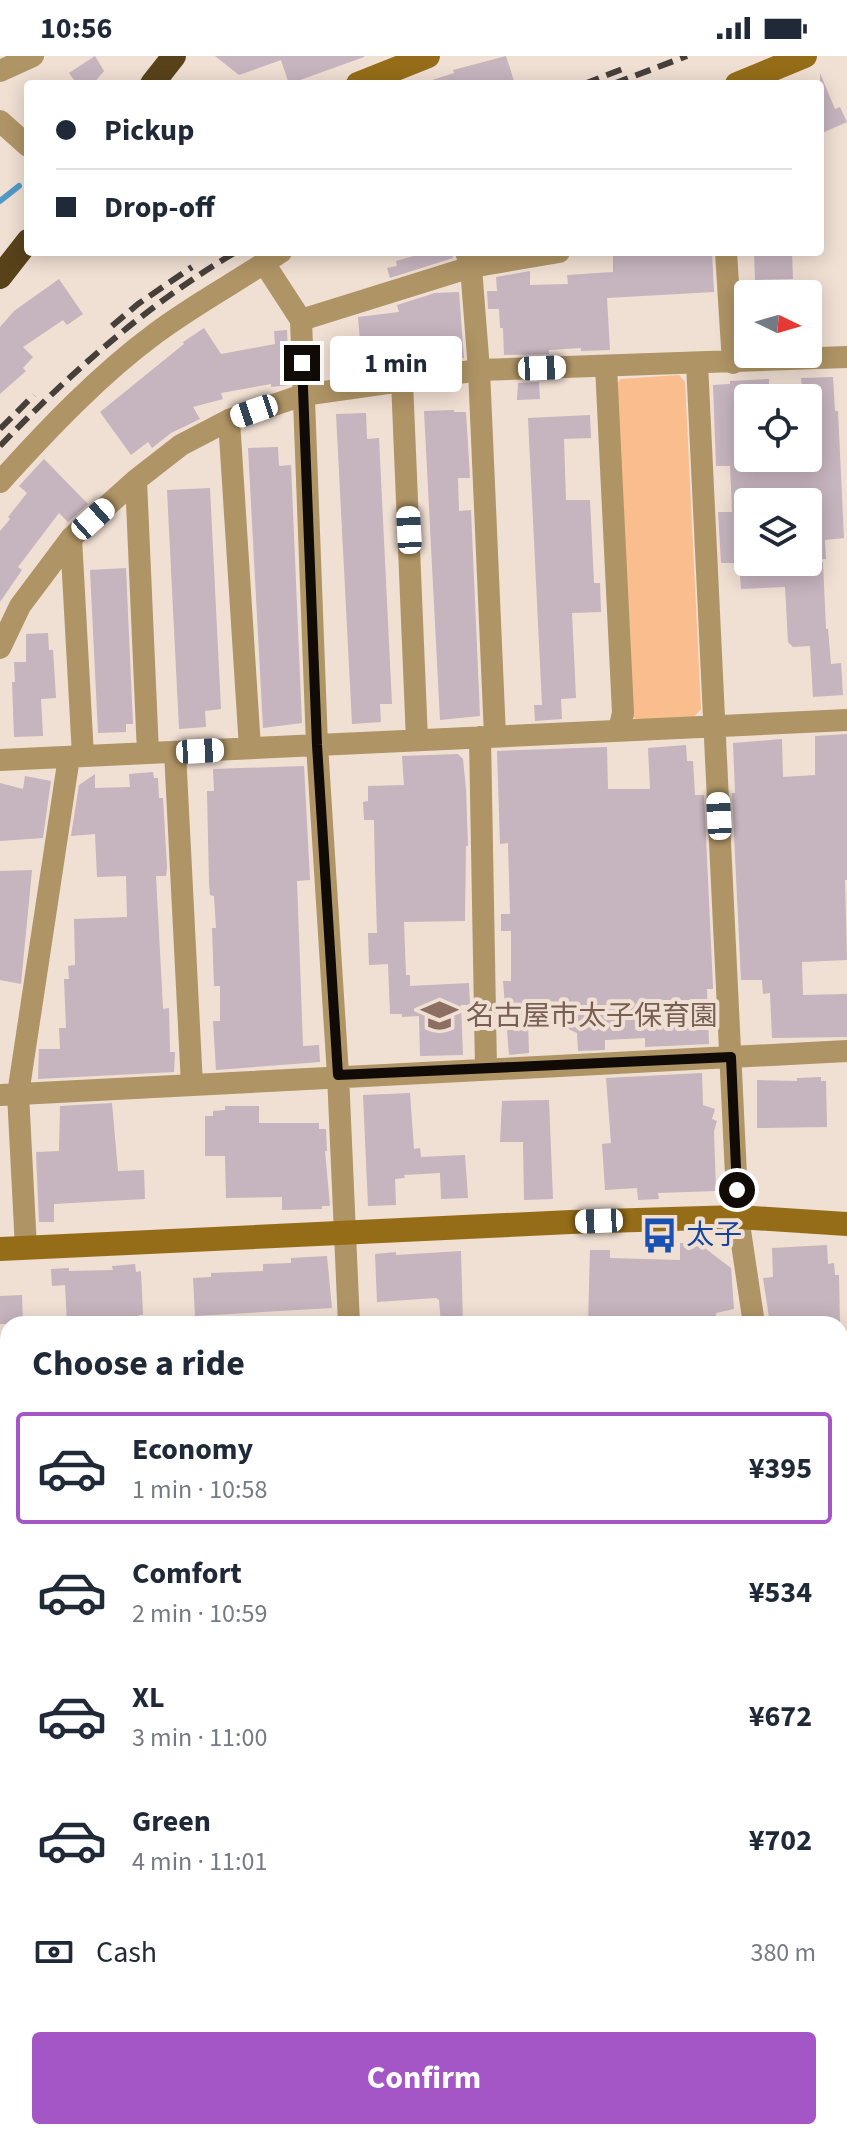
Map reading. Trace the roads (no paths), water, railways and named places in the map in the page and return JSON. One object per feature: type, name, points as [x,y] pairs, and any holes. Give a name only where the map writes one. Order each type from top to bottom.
[{"type":"highway","points":[[155,80],[174,56]]},
{"type":"highway","points":[[0,277],[24,246]]},
{"type":"street","points":[[0,71],[33,56]]},
{"type":"street","points":[[368,80],[428,56]]},
{"type":"street","points":[[747,80],[805,56]]},
{"type":"street","points":[[0,121],[24,142]]},
{"type":"street","points":[[301,320],[468,259],[507,256]]},
{"type":"street","points":[[726,256],[733,363]]},
{"type":"street","points":[[0,482],[91,388],[155,333],[272,258],[301,320],[317,745],[338,1075],[349,1316]]},
{"type":"street","points":[[468,259],[479,370],[487,736],[486,1069]]},
{"type":"street","points":[[0,648],[20,606],[71,538],[181,445],[229,420],[303,395],[479,370],[847,357]]},
{"type":"street","points":[[697,363],[738,1217],[753,1316]]},
{"type":"street","points":[[606,366],[623,713],[619,730]]},
{"type":"street","points":[[402,381],[417,740]]},
{"type":"street","points":[[229,420],[250,748]]},
{"type":"street","points":[[136,480],[148,753]]},
{"type":"street","points":[[26,1248],[9,1094],[76,756],[71,538]]},
{"type":"street","points":[[0,760],[847,720]]},
{"type":"street","points":[[175,752],[192,1085]]},
{"type":"street","points":[[9,1094],[847,1051]]},
{"type":"street","points":[[0,1249],[738,1217],[847,1224]]},
{"type":"waterway","points":[[0,201],[19,186]]},
{"type":"railway","points":[[624,80],[687,56]]},
{"type":"railway","points":[[594,80],[625,68]]},
{"type":"railway","points":[[0,446],[54,392],[112,341],[172,294],[230,256]]},
{"type":"railway","points":[[112,326],[192,267]]},
{"type":"railway","points":[[0,429],[34,395]]},
{"type":"place","name":"名古屋市太子保育園","points":[[440,1016]]},
{"type":"place","name":"太子","points":[[660,1235]]}]
